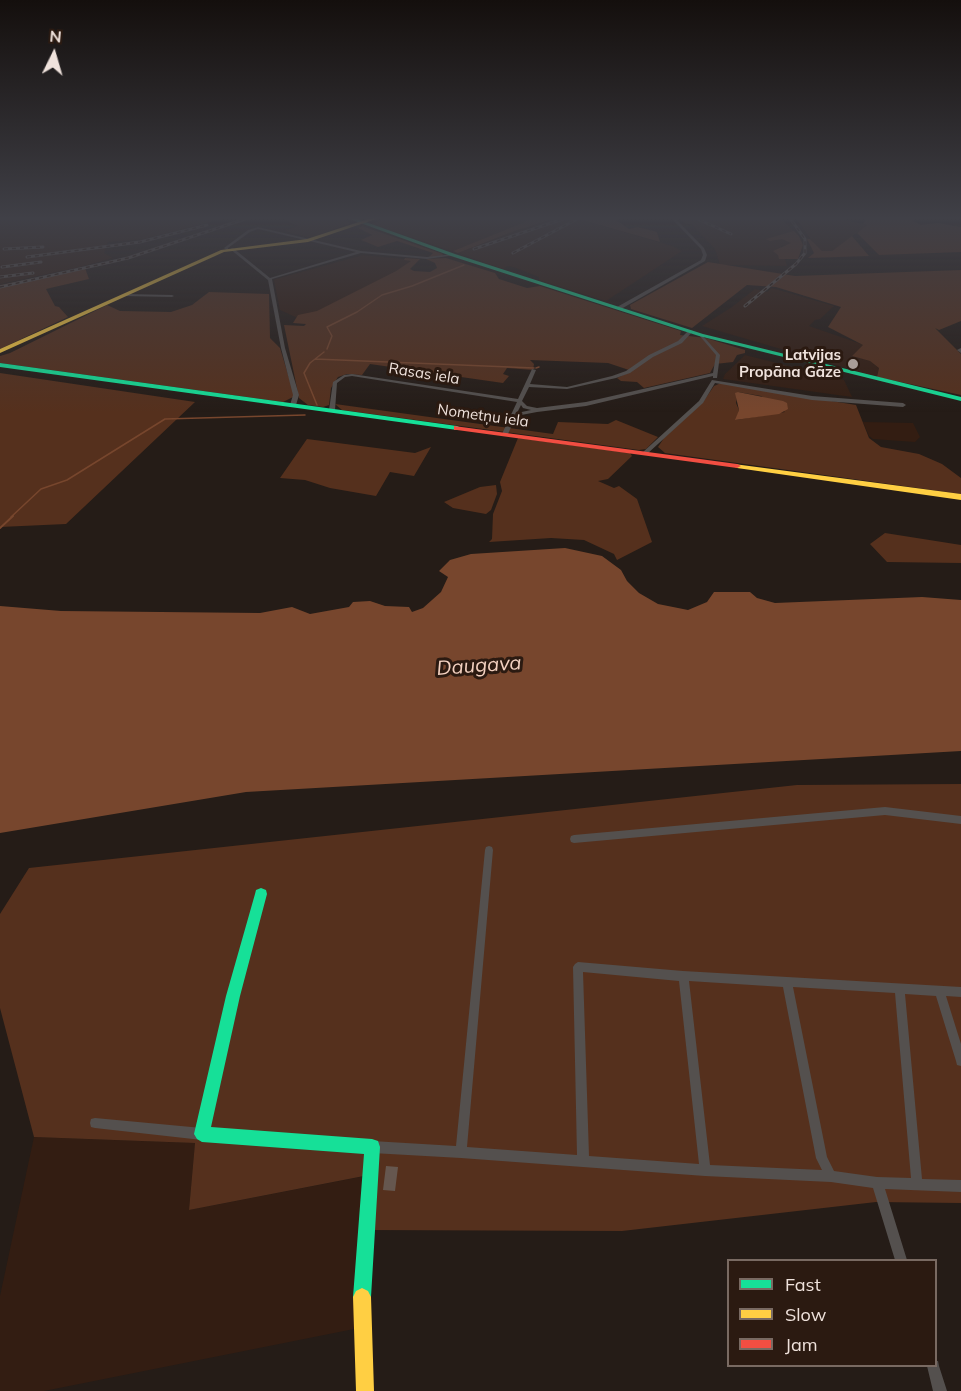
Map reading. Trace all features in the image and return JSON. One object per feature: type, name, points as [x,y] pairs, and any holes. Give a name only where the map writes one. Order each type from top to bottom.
[{"type":"street","points":[[0,351],[154,282]]},
{"type":"street","points":[[269,282],[296,395],[293,405]]},
{"type":"street","points":[[537,282],[696,333],[961,399]]},
{"type":"street","points":[[619,308],[666,282]]},
{"type":"street","points":[[124,295],[172,296]]},
{"type":"street","points":[[645,453],[701,402],[714,381],[718,355],[696,333]]},
{"type":"street","points":[[528,385],[567,388],[614,377],[628,372],[651,356],[696,333]]},
{"type":"street","name":"Nometņu iela","points":[[0,365],[961,497]]},
{"type":"street","points":[[505,434],[534,370]]},
{"type":"street","points":[[515,415],[586,404],[715,374]]},
{"type":"street","name":"Rasas iela","points":[[332,410],[335,382],[344,376],[352,375],[519,401],[525,407],[537,410]]},
{"type":"street","points":[[714,381],[812,398],[903,405]]},
{"type":"street","points":[[574,839],[885,811],[961,820]]},
{"type":"street","points":[[461,1152],[489,849]]},
{"type":"street","points":[[202,1134],[234,996],[261,894]]},
{"type":"street","points":[[583,1160],[578,967],[683,976],[961,992]]},
{"type":"street","points":[[683,976],[705,1170]]},
{"type":"street","points":[[787,982],[822,1158],[831,1176]]},
{"type":"street","points":[[900,988],[917,1183]]},
{"type":"street","points":[[939,990],[961,1061]]},
{"type":"street","points":[[95,1123],[372,1147],[705,1170],[831,1176],[877,1183],[961,1186]]},
{"type":"street","points":[[365,1391],[362,1282],[372,1147]]},
{"type":"street","points":[[877,1183],[901,1259]]},
{"type":"street","points":[[934,1367],[940,1391]]},
{"type":"shaded area","points":[[15,282],[76,282],[46,289],[55,306],[59,307],[68,317],[0,349],[0,285]]},
{"type":"shaded area","points":[[274,282],[375,282],[302,320],[280,310]]},
{"type":"shaded area","points":[[374,282],[508,282],[527,288],[540,286],[681,331],[680,335],[706,338],[745,350],[745,353],[737,355],[733,362],[715,364],[710,373],[644,388],[637,382],[621,381],[617,378],[632,371],[608,363],[530,360],[534,364],[533,370],[507,368],[503,374],[509,376],[503,383],[370,364],[362,375],[347,374],[338,377],[331,388],[329,405],[323,407],[308,405],[299,398],[284,325],[304,326],[306,324],[293,323],[298,315],[317,311]]},
{"type":"shaded area","points":[[545,282],[635,282],[606,301]]},
{"type":"shaded area","points":[[672,282],[961,282],[961,321],[939,330],[935,328],[961,354],[961,395],[877,377],[879,368],[870,361],[852,356],[863,345],[828,327],[841,307],[776,287],[747,285],[692,328],[631,309],[630,305]]},
{"type":"shaded area","points":[[772,288],[834,306],[809,326],[864,345],[852,356],[870,361],[879,368],[877,377],[702,326],[755,289],[767,292]]},
{"type":"shaded area","points":[[209,292],[269,294],[270,338],[280,348],[293,397],[283,402],[0,363],[0,356],[107,305],[120,311],[171,312],[192,305]]},
{"type":"shaded area","points":[[745,355],[844,380],[852,397],[723,379],[725,374]]},
{"type":"shaded area","points":[[0,373],[195,402],[66,524],[0,527]]},
{"type":"shaded area","points":[[721,383],[856,405],[869,438],[881,447],[919,454],[942,464],[961,478],[961,494],[665,453],[658,447],[664,438],[703,402],[714,386]],"holes":[[[738,392],[761,396],[785,412],[736,420],[739,410],[736,403]]]},
{"type":"shaded area","points":[[335,404],[553,434],[558,422],[608,424],[616,420],[658,437],[646,449],[639,450],[342,410]]},
{"type":"shaded area","points":[[863,422],[913,423],[920,437],[915,442],[873,439],[869,436]]},
{"type":"shaded area","points":[[518,438],[630,453],[632,456],[608,479],[598,481],[614,488],[619,486],[637,499],[652,542],[617,560],[614,554],[584,540],[551,538],[489,542],[492,539],[493,514],[502,491],[500,482]]},
{"type":"shaded area","points":[[307,439],[415,453],[431,447],[414,476],[390,472],[376,496],[330,488],[305,480],[280,478]]},
{"type":"shaded area","points":[[496,485],[497,494],[491,510],[486,514],[453,508],[444,502],[480,487]]},
{"type":"shaded area","points":[[885,533],[961,545],[961,563],[887,562],[870,544]]},
{"type":"shaded area","points":[[961,784],[961,1203],[876,1202],[622,1231],[363,1230],[364,1176],[189,1210],[195,1143],[34,1137],[0,1008],[0,914],[29,868],[797,785]]},
{"type":"shaded area","points":[[34,1137],[195,1143],[189,1210],[365,1176],[359,1328],[44,1391],[0,1391],[0,1296]]},
{"type":"water","points":[[735,393],[783,401],[787,403],[788,409],[779,414],[735,420],[739,410]]},
{"type":"water","name":"Daugava","points":[[565,548],[602,556],[621,570],[627,581],[639,593],[658,604],[688,610],[707,602],[714,592],[750,592],[757,598],[775,603],[922,597],[961,600],[961,751],[246,792],[0,833],[0,606],[61,611],[260,613],[292,607],[310,614],[349,607],[353,602],[370,601],[385,606],[409,607],[412,612],[423,608],[441,592],[448,577],[439,571],[450,560],[471,554]]},
{"type":"building","points":[[386,1166],[398,1167],[395,1191],[383,1190]]},
{"type":"waterway","points":[[327,349],[332,336],[327,327],[357,312],[382,295],[422,282]]},
{"type":"waterway","points":[[315,359],[324,352]]},
{"type":"waterway","points":[[315,359],[534,368]]},
{"type":"waterway","points":[[315,359],[304,373],[317,405]]},
{"type":"waterway","points":[[11,517],[41,489],[67,480],[165,419],[305,415]]},
{"type":"waterway","points":[[0,528],[13,516]]},
{"type":"railway","points":[[0,287],[22,282]]},
{"type":"railway","points":[[745,306],[774,282]]},
{"type":"traffic: fast","points":[[536,282],[701,335],[961,399]]},
{"type":"traffic: fast","points":[[0,365],[457,428]]},
{"type":"traffic: fast","points":[[261,894],[233,996],[202,1134],[372,1147],[362,1297]]},
{"type":"traffic: slow","points":[[0,351],[154,282]]},
{"type":"traffic: slow","points":[[737,466],[961,497]]},
{"type":"traffic: slow","points":[[362,1297],[365,1391]]},
{"type":"traffic: jam","points":[[457,428],[737,466]]},
{"type":"place","name":"Latvijas Propāna Gāze","points":[[853,364]]}]
